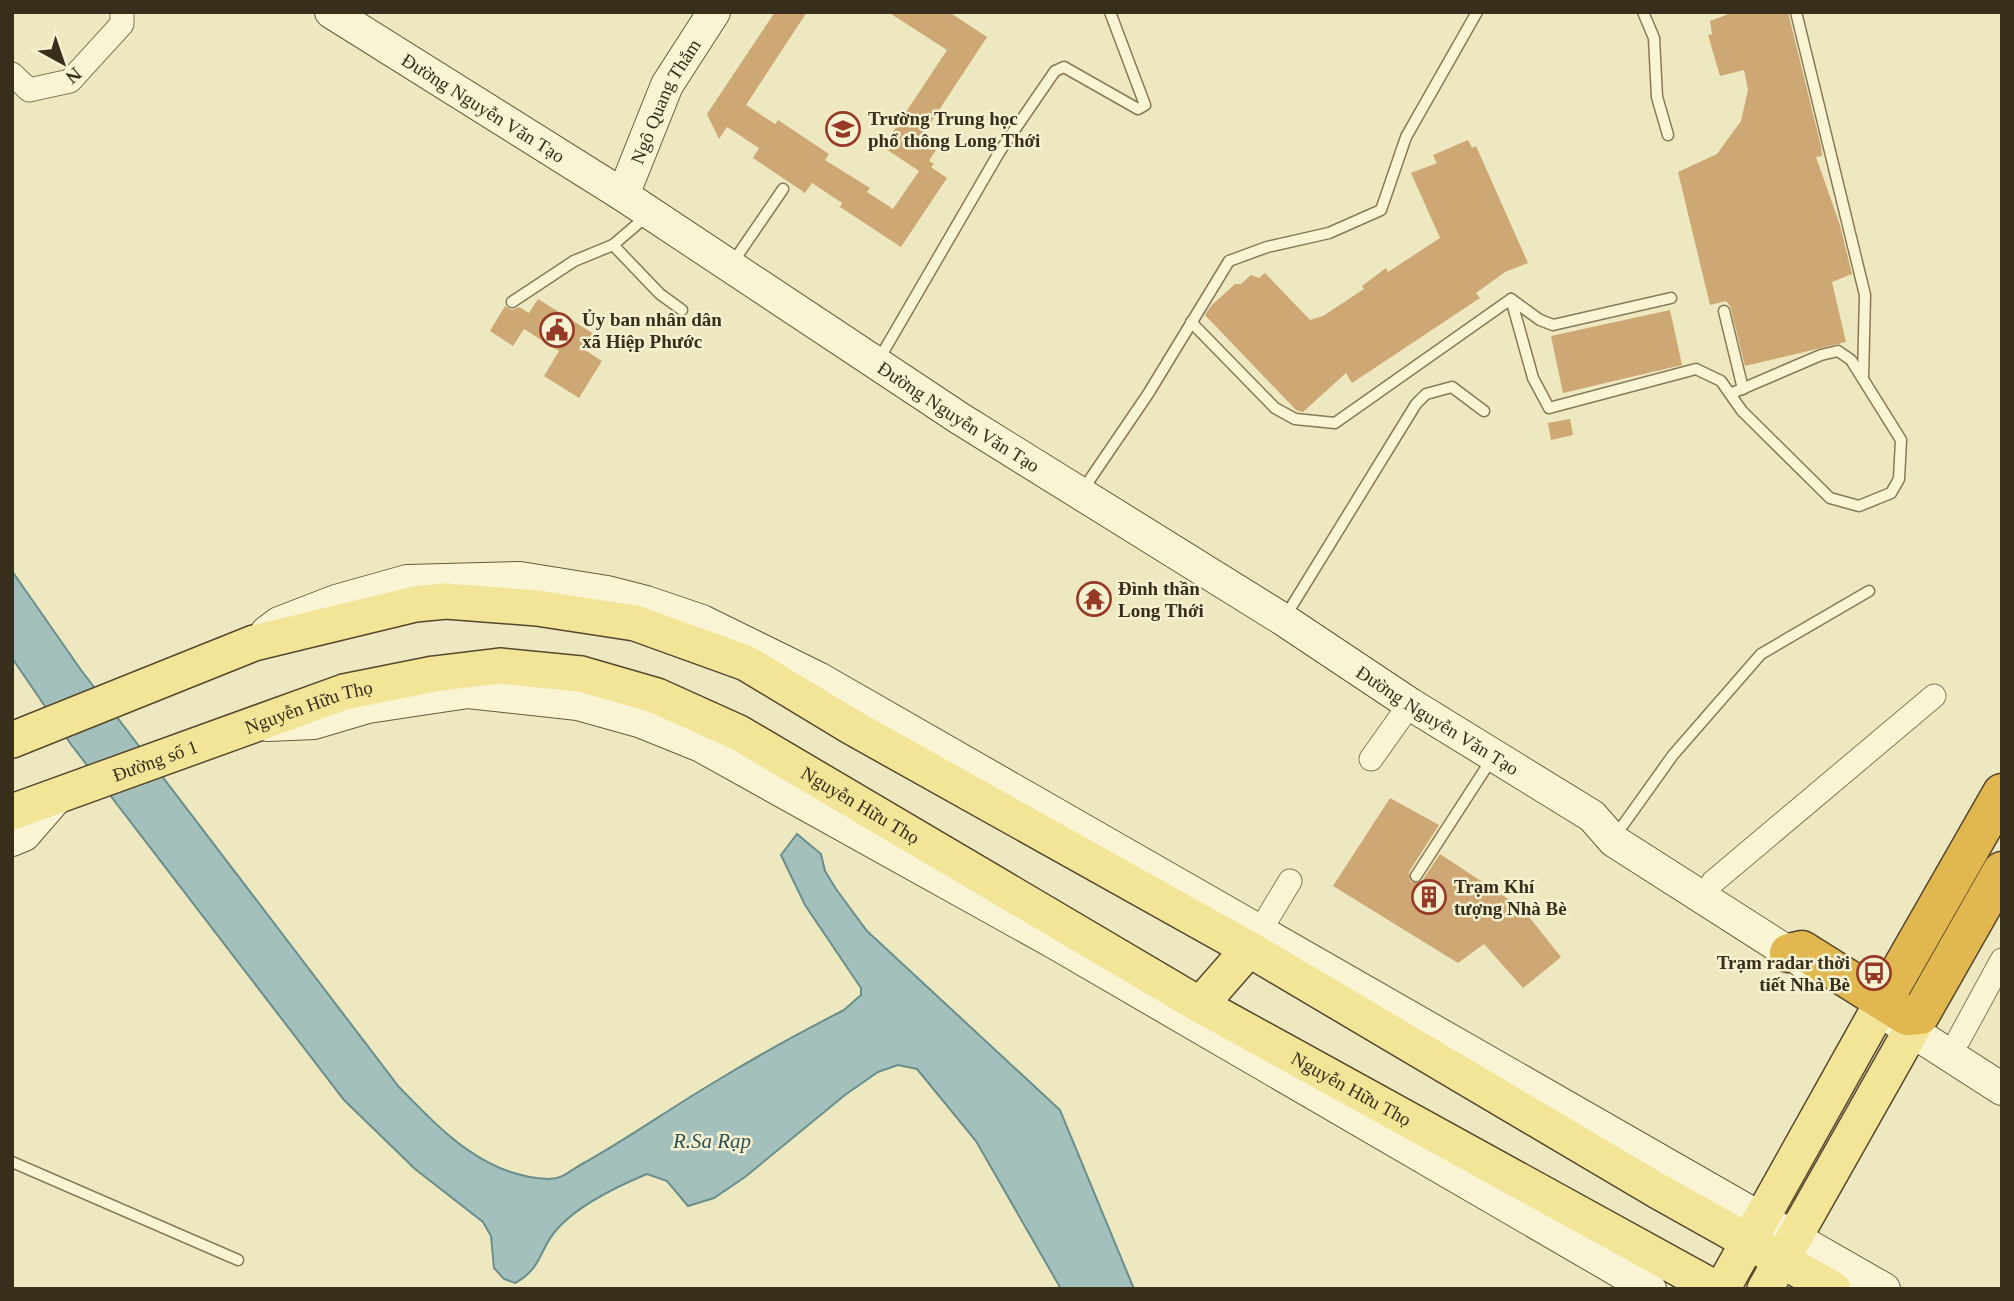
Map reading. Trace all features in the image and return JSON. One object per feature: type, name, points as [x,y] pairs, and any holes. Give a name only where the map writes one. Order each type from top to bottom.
[{"type":"highway","points":[[1883,1002],[2002,793]]},
{"type":"highway","points":[[1789,953],[1802,950],[1916,1023],[2002,871]]},
{"type":"main road","name":"Đường Nguyễn Văn Tạo","points":[[331,12],[623,195],[876,363],[1080,494],[1284,620],[1410,704],[1592,816],[1623,825],[1713,882],[1883,1002]]},
{"type":"main road","name":"Ngô Quang Thắm","points":[[623,195],[667,85],[714,12]]},
{"type":"main road","points":[[16,737],[254,643],[415,604],[446,601],[537,608],[635,623],[746,663],[852,727],[1151,881],[1755,1230],[1780,1262],[1833,1289]]},
{"type":"main road","name":"Nguyễn Hữu Thọ","points":[[252,725],[344,692],[434,674],[500,667],[581,674],[657,696],[739,733],[922,853],[1413,1137],[1716,1289]]},
{"type":"main road","name":"Đường số 1","points":[[57,797],[252,725]]},
{"type":"main road","points":[[12,812],[57,797]]},
{"type":"main road","points":[[12,840],[24,835],[57,797]]},
{"type":"main road","name":"Đường Nguyễn Văn Tạo","points":[[1592,816],[1614,841],[1789,953]]},
{"type":"main road","name":"Nguyễn Hữu Thọ","points":[[922,853],[1200,1004],[1413,1137],[1639,1286]]},
{"type":"main road","points":[[1200,1004],[1254,940]]},
{"type":"main road","points":[[1722,1289],[1883,1002]]},
{"type":"main road","points":[[1916,1023],[1959,1039],[2002,1067]]},
{"type":"main road","points":[[1916,1023],[2002,1089]]},
{"type":"main road","points":[[1780,1262],[1916,1023]]},
{"type":"main road","points":[[1780,1262],[1884,1289]]},
{"type":"street","points":[[12,74],[29,90],[70,81],[122,24],[122,12]]},
{"type":"street","points":[[1713,882],[1934,696]]},
{"type":"street","points":[[1371,759],[1410,704]]},
{"type":"street","points":[[1254,940],[1290,881]]},
{"type":"street","points":[[1959,1039],[2002,960]]},
{"type":"lane","points":[[876,363],[1000,152],[1055,71],[1064,67],[1138,109],[1145,105],[1110,12]]},
{"type":"lane","points":[[1080,494],[1148,394],[1229,261],[1267,247],[1329,233],[1381,210],[1406,137],[1477,12]]},
{"type":"lane","points":[[1643,12],[1654,38],[1657,96],[1668,135]]},
{"type":"lane","points":[[1796,12],[1865,295],[1863,378]]},
{"type":"lane","points":[[731,266],[783,189]]},
{"type":"lane","points":[[512,302],[574,261],[613,245],[650,213]]},
{"type":"lane","points":[[613,245],[660,294],[682,310]]},
{"type":"lane","points":[[1511,299],[1540,320],[1553,325],[1671,298]]},
{"type":"lane","points":[[1191,322],[1275,408],[1295,419],[1335,423],[1511,299]]},
{"type":"lane","points":[[1511,299],[1533,377],[1549,408],[1559,408],[1696,369],[1721,381],[1730,394],[1742,411],[1830,498],[1859,506],[1891,493],[1899,479],[1901,440],[1851,360],[1838,351],[1821,355],[1730,394]]},
{"type":"lane","points":[[1724,311],[1743,389]]},
{"type":"lane","points":[[1284,620],[1416,404],[1426,394],[1452,387],[1484,411]]},
{"type":"lane","points":[[1623,825],[1673,755],[1761,654],[1869,591]]},
{"type":"lane","points":[[1416,876],[1494,754]]},
{"type":"lane","points":[[12,1162],[238,1260]]},
{"type":"water","name":"R.Sa Rạp","points":[[12,571],[81,670],[399,1087],[465,1148],[504,1170],[549,1179],[563,1176],[733,1071],[844,1010],[861,995],[861,988],[805,905],[781,855],[797,834],[821,854],[825,871],[867,931],[1060,1110],[1134,1289],[1061,1289],[976,1141],[917,1069],[898,1065],[878,1072],[845,1095],[745,1177],[714,1198],[688,1206],[667,1181],[647,1174],[612,1190],[577,1211],[552,1235],[531,1271],[515,1283],[504,1279],[494,1268],[491,1236],[483,1222],[415,1169],[344,1100],[70,743],[12,658]]},
{"type":"building","points":[[775,12],[807,12],[746,105],[775,124],[778,120],[829,154],[825,160],[870,188],[867,192],[893,209],[919,171],[883,147],[947,50],[888,12],[949,12],[987,37],[920,139],[936,150],[929,161],[934,164],[931,167],[947,178],[901,247],[840,207],[842,203],[812,183],[805,193],[753,158],[759,148],[727,127],[719,139],[707,114]]},
{"type":"building","points":[[1734,12],[1788,12],[1821,146],[1822,156],[1816,157],[1840,225],[1852,274],[1832,282],[1846,342],[1745,366],[1730,306],[1726,301],[1710,305],[1678,172],[1717,154],[1741,121],[1748,90],[1744,70],[1720,76],[1708,35],[1712,34],[1710,21]]},
{"type":"building","points":[[1468,140],[1472,148],[1476,146],[1528,263],[1505,272],[1476,293],[1480,298],[1352,383],[1346,373],[1303,412],[1296,410],[1205,315],[1235,284],[1241,284],[1251,275],[1259,278],[1265,273],[1310,320],[1323,316],[1364,289],[1362,286],[1386,268],[1388,272],[1440,238],[1411,173],[1437,163],[1433,155]]},
{"type":"building","points":[[538,299],[594,334],[585,350],[602,361],[579,398],[544,376],[559,351],[524,329],[513,346],[490,331],[505,306],[512,310],[519,307],[529,313]]},
{"type":"building","points":[[1670,310],[1682,365],[1563,393],[1551,336]]},
{"type":"building","points":[[1570,419],[1573,435],[1551,440],[1548,423]]},
{"type":"building","name":"Đình thần Long Thới","points":[[1091,582],[1112,595],[1098,617],[1077,604]]},
{"type":"building","name":"Trạm Khí tượng Nhà Bè","points":[[1390,798],[1439,825],[1409,872],[1411,882],[1422,881],[1440,854],[1522,908],[1561,957],[1523,988],[1484,944],[1458,963],[1333,886]]},
{"type":"place","name":"Trường Trung học phổ thông Long Thới","points":[[843,129]]},
{"type":"place","name":"Ủy ban nhân dân xã Hiệp Phước","points":[[557,330]]},
{"type":"place","name":"Đình thần Long Thới","points":[[1094,599]]},
{"type":"place","name":"Trạm Khí tượng Nhà Bè","points":[[1429,897]]},
{"type":"place","name":"Trạm radar thời tiết Nhà Bè","points":[[1874,973]]}]
